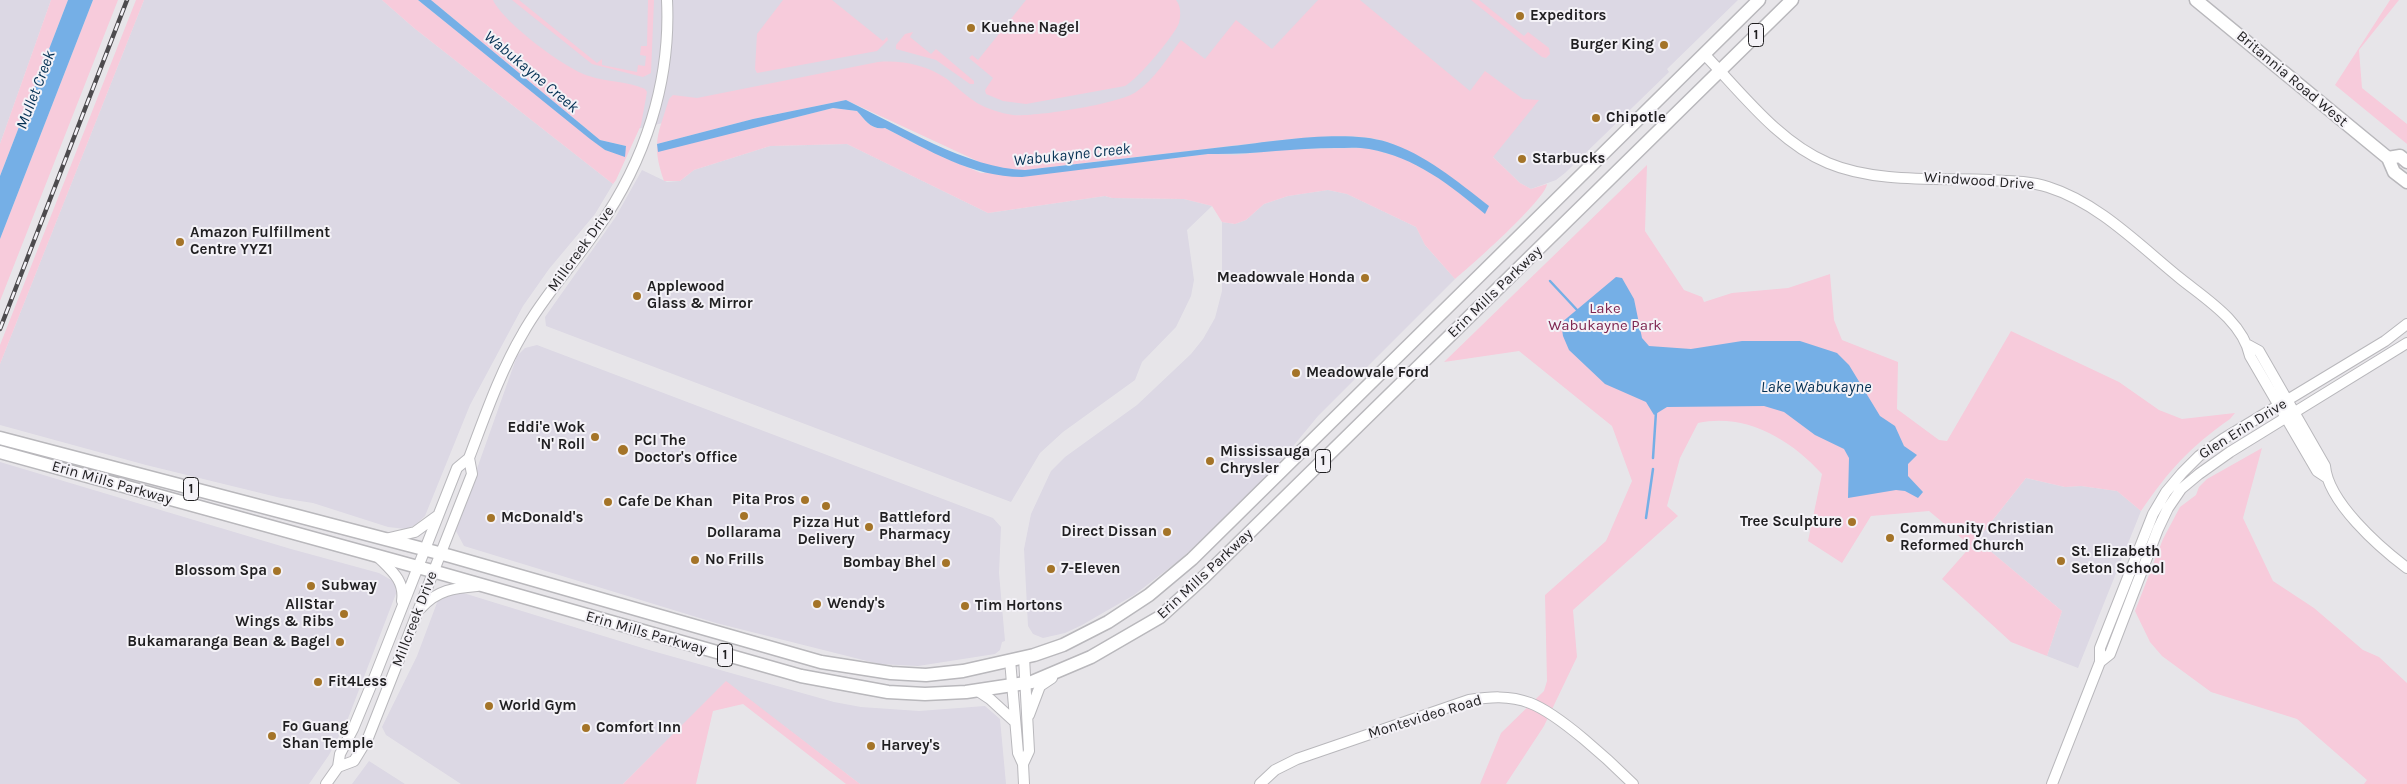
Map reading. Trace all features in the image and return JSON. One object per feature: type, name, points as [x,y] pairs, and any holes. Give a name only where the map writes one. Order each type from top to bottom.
[{"type":"main road","name":"Erin Mills Parkway","points":[[0,438],[440,554],[821,662],[891,673],[926,675],[963,671],[1024,657],[1063,645],[1108,622],[1149,596],[1192,559],[1759,0]]},
{"type":"main road","name":"Erin Mills Parkway","points":[[0,452],[825,682],[888,692],[925,694],[978,691],[1025,684],[1064,670],[1091,657],[1160,617],[1204,577],[1792,0]]},
{"type":"main road","name":"Britannia Road West","points":[[2196,0],[2388,158],[2394,172],[2407,182]]},
{"type":"main road","name":"Britannia Road West","points":[[2388,158],[2400,156],[2407,162]]},
{"type":"street","name":"Millcreek Drive","points":[[326,784],[338,767],[340,754],[353,729],[390,638],[456,468],[468,458],[508,362],[523,332],[554,286],[598,228],[640,152],[655,112],[661,86],[667,39],[667,0]]},
{"type":"street","name":"Windwood Drive","points":[[1704,54],[1777,129],[1812,155],[1843,169],[1880,176],[2021,181],[2046,186],[2073,197],[2104,217],[2208,301],[2227,318],[2248,345],[2259,351],[2283,403],[2325,466],[2326,477],[2357,522],[2388,554],[2407,568]]},
{"type":"street","name":"Glen Erin Drive","points":[[2052,784],[2100,662],[2100,648],[2130,570],[2159,503],[2182,473],[2214,446],[2385,341],[2407,324]]},
{"type":"street","name":"Glen Erin Drive","points":[[2100,662],[2110,654],[2163,519],[2181,489],[2208,466],[2407,343]]},
{"type":"street","name":"Millcreek Drive","points":[[338,767],[354,762],[368,738],[472,474],[468,458]]},
{"type":"street","points":[[382,540],[415,532],[438,515]]},
{"type":"street","points":[[379,558],[401,583],[403,592],[401,609]]},
{"type":"street","points":[[2130,570],[2141,574]]},
{"type":"street","points":[[418,613],[428,600],[440,592],[452,588],[478,586]]},
{"type":"street","points":[[390,638],[406,645]]},
{"type":"street","points":[[1023,764],[1029,751],[1024,657]]},
{"type":"street","points":[[1010,660],[1014,721],[1018,753],[1023,764],[1024,784]]},
{"type":"street","points":[[1027,726],[1031,706],[1040,686],[1064,670]]},
{"type":"street","points":[[978,691],[990,699],[1014,721]]},
{"type":"street","name":"Montevideo Road","points":[[1260,784],[1276,770],[1297,759],[1469,700],[1491,696],[1516,699],[1543,710],[1615,766],[1633,784]]},
{"type":"shaded area","points":[[0,0],[51,0],[0,144]]},
{"type":"shaded area","points":[[144,0],[382,0],[414,28],[613,184],[595,214],[549,269],[523,306],[470,405],[425,516],[415,525],[406,529],[388,527],[313,503],[281,498],[146,465],[0,425],[0,364]]},
{"type":"shaded area","points":[[467,0],[1738,0],[1667,69],[1669,72],[1565,173],[1556,180],[1531,189],[1520,183],[1493,157],[1000,156],[844,81],[637,129]]},
{"type":"shaded area","points":[[847,144],[988,213],[1105,196],[1112,198],[1184,199],[1212,206],[1187,230],[1194,280],[1191,296],[1176,327],[1142,362],[1135,380],[1063,432],[1040,453],[1011,502],[546,326],[545,317],[615,218],[642,170],[667,182],[680,181],[694,170],[770,146]]},
{"type":"shaded area","points":[[1328,190],[1347,194],[1416,227],[1425,245],[1455,279],[1318,416],[1285,456],[1217,527],[1177,562],[1134,595],[1082,625],[1065,633],[1043,638],[1033,634],[1028,626],[1024,549],[1031,514],[1051,471],[1065,457],[1137,405],[1191,354],[1203,339],[1215,318],[1222,291],[1222,222],[1235,224],[1246,220],[1264,204],[1288,196]]},
{"type":"shaded area","points":[[537,345],[993,518],[1001,527],[999,573],[1005,641],[1002,642],[1000,650],[995,654],[918,666],[879,664],[716,623],[464,546],[456,531],[457,525],[517,356],[525,348]]},
{"type":"shaded area","points":[[0,462],[291,549],[379,573],[393,581],[397,591],[347,721],[329,755],[309,784],[0,784]]},
{"type":"shaded area","name":"St. Elizabeth Seton School","points":[[2026,478],[2065,487],[2081,486],[2117,491],[2141,511],[2078,668],[2047,656],[2062,611],[1977,540]]},
{"type":"shaded area","points":[[460,592],[649,650],[834,702],[861,707],[919,711],[985,706],[1000,719],[1006,784],[860,784],[726,682],[623,784],[461,784],[386,735],[382,727],[417,656],[438,600]]},
{"type":"shaded area","points":[[369,761],[405,784],[352,784]]},
{"type":"green space","points":[[51,0],[68,0],[0,176],[0,144]]},
{"type":"green space","points":[[93,0],[118,0],[0,301],[0,239]]},
{"type":"green space","points":[[136,0],[144,0],[0,364],[0,345]]},
{"type":"green space","points":[[382,0],[418,0],[605,150],[624,156],[626,146],[600,140],[431,0],[493,0],[521,32],[551,55],[578,72],[645,89],[647,92],[641,125],[613,184],[414,28]]},
{"type":"green space","points":[[512,0],[519,0],[597,63],[602,59],[602,65],[637,72],[638,65],[645,66],[646,56],[640,55],[641,46],[647,46],[648,0],[654,0],[651,73],[643,77],[592,64]]},
{"type":"green space","points":[[783,0],[832,0],[883,41],[887,37],[888,40],[877,51],[757,73],[755,69],[757,34]]},
{"type":"green space","points":[[1026,0],[1176,0],[1180,8],[1180,17],[1176,29],[1163,47],[1138,75],[1125,86],[1026,104],[1003,101],[986,94],[985,90],[993,78],[969,58],[972,55],[978,60]]},
{"type":"green space","points":[[1318,0],[1360,0],[1470,91],[1485,71],[1523,99],[1539,100],[1493,157],[1520,183],[1531,189],[1547,184],[1543,192],[1506,233],[1455,279],[1425,245],[1416,227],[1347,194],[1328,190],[1288,196],[1264,204],[1246,220],[1235,224],[1222,222],[1212,206],[1184,199],[1112,198],[1105,196],[988,213],[847,144],[770,146],[694,170],[680,181],[664,181],[660,168],[657,145],[658,151],[833,108],[857,111],[876,128],[885,128],[945,158],[981,173],[1075,170],[1208,154],[1236,155],[1287,149],[1368,148],[1406,159],[1448,183],[1485,213],[1439,173],[1414,155],[1387,142],[1372,138],[1332,136],[1025,170],[1004,170],[986,165],[846,100],[753,119],[657,144],[669,99],[673,95],[697,98],[878,62],[914,64],[931,70],[947,79],[981,105],[1003,113],[1024,115],[1076,109],[1127,97],[1149,81],[1181,40],[1205,59],[1236,20],[1272,49]]},
{"type":"green space","points":[[1471,0],[1479,0],[1524,36],[1528,32],[1549,48],[1550,54],[1546,58],[1542,57]]},
{"type":"green space","points":[[2390,0],[2399,0],[2359,50],[2362,88],[2407,124],[2407,144],[2335,85]]},
{"type":"green space","points":[[913,32],[910,37],[931,54],[936,49],[974,81],[974,84],[970,84],[936,60],[896,49],[896,45],[905,34]]},
{"type":"green space","name":"Lake Wabukayne Park","points":[[1647,165],[1645,231],[1684,290],[1702,297],[1704,302],[1732,293],[1788,288],[1830,274],[1834,320],[1842,340],[1898,362],[1897,409],[1939,440],[1947,441],[2011,331],[2119,382],[2159,410],[2182,419],[2235,413],[2181,460],[2161,483],[2141,511],[2117,491],[2081,486],[2065,487],[2026,478],[1977,540],[2062,611],[2047,656],[2011,642],[1942,579],[1971,546],[1929,511],[1871,516],[1842,563],[1808,541],[1822,474],[1809,461],[1781,440],[1750,426],[1716,421],[1698,423],[1680,458],[1667,506],[1678,516],[1573,610],[1577,657],[1544,726],[1506,784],[1480,784],[1501,733],[1544,691],[1547,681],[1545,595],[1606,541],[1632,481],[1612,426],[1519,351],[1444,362]]},
{"type":"green space","points":[[2262,448],[2243,518],[2273,581],[2314,608],[2363,650],[2379,657],[2407,683],[2407,784],[2364,784],[2367,780],[2297,719],[2211,692],[2162,656],[2150,642],[2135,611],[2163,539],[2180,507],[2196,495],[2199,487],[2207,479]]},
{"type":"green space","points":[[726,681],[860,784],[846,784],[743,704],[713,711],[696,784],[623,784]]},
{"type":"water","name":"Mullet Creek","points":[[68,0],[93,0],[0,239],[0,176]]},
{"type":"water","points":[[418,0],[431,0],[600,140],[626,146],[625,157],[605,150],[590,139]]},
{"type":"water","points":[[846,100],[957,154],[1003,168],[1025,170],[1310,137],[1352,136],[1371,138],[1401,147],[1428,161],[1489,206],[1485,214],[1459,193],[1417,165],[1386,153],[1361,148],[1319,148],[1208,154],[1022,177],[1003,176],[951,161],[885,128],[876,128],[857,111],[833,108],[658,152],[657,144],[753,119]]},
{"type":"water","name":"Lake Wabukayne","points":[[1616,277],[1622,278],[1634,299],[1642,338],[1649,346],[1691,349],[1742,341],[1800,341],[1837,353],[1849,365],[1880,416],[1895,426],[1904,446],[1917,455],[1908,464],[1908,476],[1923,492],[1918,498],[1905,491],[1896,490],[1848,498],[1849,458],[1844,449],[1815,435],[1784,412],[1764,406],[1667,407],[1654,415],[1646,402],[1605,384],[1569,350],[1563,336],[1561,323]]},
{"type":"waterway","name":"Wabukayne Creek","points":[[1550,281],[1578,311]]},
{"type":"waterway","points":[[1653,458],[1656,412]]},
{"type":"waterway","points":[[1646,518],[1653,469]]},
{"type":"railway","points":[[0,329],[127,0]]},
{"type":"place","name":"Expeditors","points":[[1520,16]]},
{"type":"place","name":"Kuehne Nagel","points":[[971,28]]},
{"type":"place","name":"Burger King","points":[[1664,45]]},
{"type":"place","name":"Chipotle","points":[[1596,118]]},
{"type":"place","name":"Starbucks","points":[[1522,159]]},
{"type":"place","name":"Amazon Fulfillment Centre YYZ1","points":[[180,242]]},
{"type":"place","name":"Meadowvale Honda","points":[[1365,278]]},
{"type":"place","name":"Applewood Glass & Mirror","points":[[637,296]]},
{"type":"place","name":"Meadowvale Ford","points":[[1296,373]]},
{"type":"place","name":"Eddi'e Wok 'N' Roll","points":[[595,437]]},
{"type":"place","name":"PCI The Doctor's Office","points":[[623,450]]},
{"type":"place","name":"Mississauga Chrysler","points":[[1210,461]]},
{"type":"place","name":"Pita Pros","points":[[805,500]]},
{"type":"place","name":"Cafe De Khan","points":[[608,502]]},
{"type":"place","name":"Pizza Hut Delivery","points":[[826,506]]},
{"type":"place","name":"Dollarama","points":[[744,516]]},
{"type":"place","name":"McDonald's","points":[[491,518]]},
{"type":"place","name":"Tree Sculpture","points":[[1852,522]]},
{"type":"place","name":"Battleford Pharmacy","points":[[869,527]]},
{"type":"place","name":"Direct Dissan","points":[[1167,532]]},
{"type":"place","name":"Community Christian Reformed Church","points":[[1890,538]]},
{"type":"place","name":"No Frills","points":[[695,560]]},
{"type":"place","name":"St. Elizabeth Seton School","points":[[2061,561]]},
{"type":"place","name":"Bombay Bhel","points":[[946,563]]},
{"type":"place","name":"7-Eleven","points":[[1051,569]]},
{"type":"place","name":"Blossom Spa","points":[[277,571]]},
{"type":"place","name":"Subway","points":[[311,586]]},
{"type":"place","name":"Wendy's","points":[[817,604]]},
{"type":"place","name":"Tim Hortons","points":[[965,606]]},
{"type":"place","name":"AllStar Wings & Ribs","points":[[344,614]]},
{"type":"place","name":"Bukamaranga Bean & Bagel","points":[[340,642]]},
{"type":"place","name":"Fit4Less","points":[[318,682]]},
{"type":"place","name":"World Gym","points":[[489,706]]},
{"type":"place","name":"Comfort Inn","points":[[586,728]]},
{"type":"place","name":"Fo Guang Shan Temple","points":[[272,736]]},
{"type":"place","name":"Harvey's","points":[[871,746]]}]
